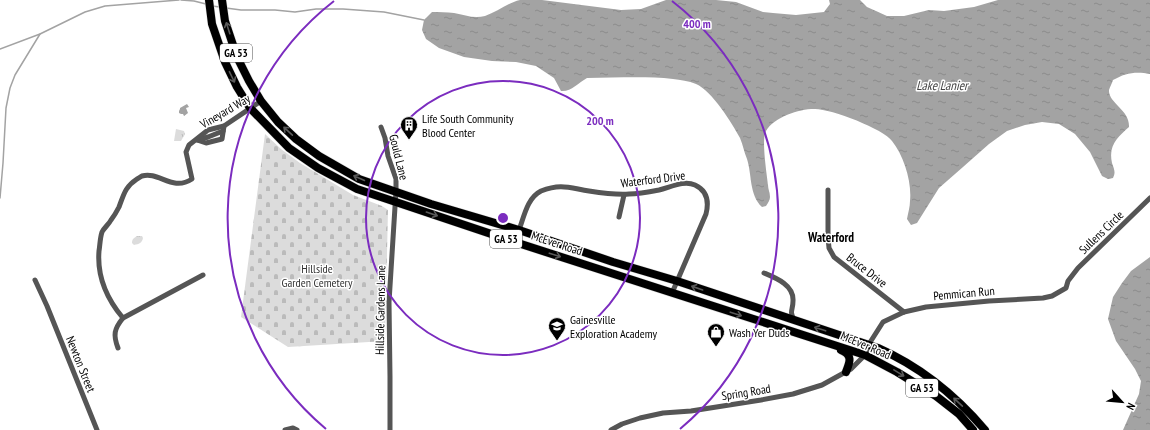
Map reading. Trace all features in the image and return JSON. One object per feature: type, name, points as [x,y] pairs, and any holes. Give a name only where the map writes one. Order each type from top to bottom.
[{"type":"main road","name":"McEver Road","points":[[209,0],[212,24],[225,62],[237,87],[250,108],[289,148],[318,168],[357,189],[521,244],[865,355],[897,372],[936,396],[959,414],[973,430]]},
{"type":"main road","name":"McEver Road","points":[[222,0],[225,21],[237,57],[261,101],[282,126],[318,156],[359,179],[431,204],[519,230],[613,262],[677,281],[794,321],[869,344],[904,361],[942,387],[985,430]]},
{"type":"main road","points":[[804,335],[810,340],[848,353],[850,360],[846,372]]},
{"type":"street","name":"Vineyard Way","points":[[123,318],[108,297],[102,282],[98,259],[102,232],[113,218],[125,190],[131,183],[142,176],[150,176],[180,184],[192,180],[186,152],[189,146],[197,140],[208,137],[224,128],[261,101]]},
{"type":"street","points":[[197,140],[206,143],[222,139],[224,128]]},
{"type":"street","name":"Gould Lane","points":[[381,128],[396,180],[396,191]]},
{"type":"street","name":"Waterford Drive","points":[[519,230],[527,207],[533,198],[540,192],[552,187],[561,186],[624,195],[642,193],[684,184],[695,185],[705,194],[708,206],[706,214],[672,293]]},
{"type":"street","name":"Bruce Drive","points":[[828,190],[828,237],[831,253],[834,257],[904,312]]},
{"type":"street","name":"Hillside Gardens Lane","points":[[390,430],[389,302],[396,191]]},
{"type":"street","points":[[619,217],[624,195]]},
{"type":"street","name":"Sullens Circle","points":[[1068,281],[1078,268],[1150,198]]},
{"type":"street","points":[[764,273],[783,283],[791,291],[793,300],[791,314],[794,321]]},
{"type":"street","points":[[118,348],[115,339],[115,330],[123,318],[203,275]]},
{"type":"street","name":"Newton Street","points":[[34,280],[47,306],[97,430]]},
{"type":"street","name":"Pemmican Run","points":[[869,344],[883,322],[904,312],[926,307],[1043,298],[1059,293],[1066,288],[1068,281]]},
{"type":"street","name":"Spring Road","points":[[611,430],[622,424],[640,418],[757,401],[793,394],[822,385],[851,369],[865,355],[869,344]]},
{"type":"street","points":[[285,430],[293,428],[298,430]]},
{"type":"green space","points":[[176,129],[184,131],[185,134],[181,141],[174,141]]},
{"type":"green space","name":"Hillside Garden Cemetery","points":[[265,134],[281,149],[300,163],[353,195],[382,206],[388,210],[385,341],[288,347],[241,317]]},
{"type":"green space","points":[[137,236],[142,236],[143,240],[134,245],[132,240]]},
{"type":"water","name":"Lake Lanier","points":[[520,0],[542,0],[621,10],[641,9],[666,0],[716,0],[736,2],[763,12],[796,15],[824,12],[830,4],[829,0],[860,0],[867,7],[887,16],[904,16],[929,10],[944,11],[974,7],[998,0],[1150,0],[1150,74],[1131,73],[1122,76],[1113,80],[1109,90],[1112,99],[1126,116],[1129,127],[1115,142],[1111,151],[1112,163],[1115,172],[1113,178],[1108,179],[1102,176],[1090,152],[1075,134],[1059,124],[1042,122],[1025,125],[1007,131],[989,144],[939,188],[917,223],[911,225],[907,219],[910,203],[910,186],[900,154],[887,136],[856,120],[831,112],[808,109],[787,115],[770,126],[766,131],[764,149],[770,198],[766,206],[762,207],[755,197],[749,165],[740,138],[727,116],[715,100],[696,84],[662,78],[587,78],[571,89],[561,91],[554,78],[536,66],[516,62],[492,61],[464,57],[439,48],[426,39],[422,30],[424,20],[432,12],[481,17]]},
{"type":"water","points":[[187,104],[189,107],[186,108],[188,113],[184,116],[183,114],[179,113],[179,111],[180,108]]},
{"type":"water","points":[[1150,257],[1150,430],[1123,430],[1139,394],[1141,381],[1135,369],[1116,341],[1108,319],[1113,297],[1122,283],[1131,271]]},
{"type":"waterway","points":[[0,49],[40,34],[85,12],[105,6],[179,0]]},
{"type":"waterway","points":[[181,0],[206,4]]},
{"type":"waterway","points":[[212,6],[220,7]]},
{"type":"waterway","points":[[226,8],[295,12],[316,9],[343,9],[384,12],[424,20]]},
{"type":"waterway","points":[[0,198],[6,108],[10,88],[15,75],[40,34]]},
{"type":"place","name":"Life South Community Blood Center","points":[[409,140]]},
{"type":"place","name":"Gainesville Exploration Academy","points":[[557,341]]},
{"type":"place","name":"Wash Yer Duds","points":[[716,347]]},
{"type":"district","name":"Waterford","points":[[831,237]]}]
